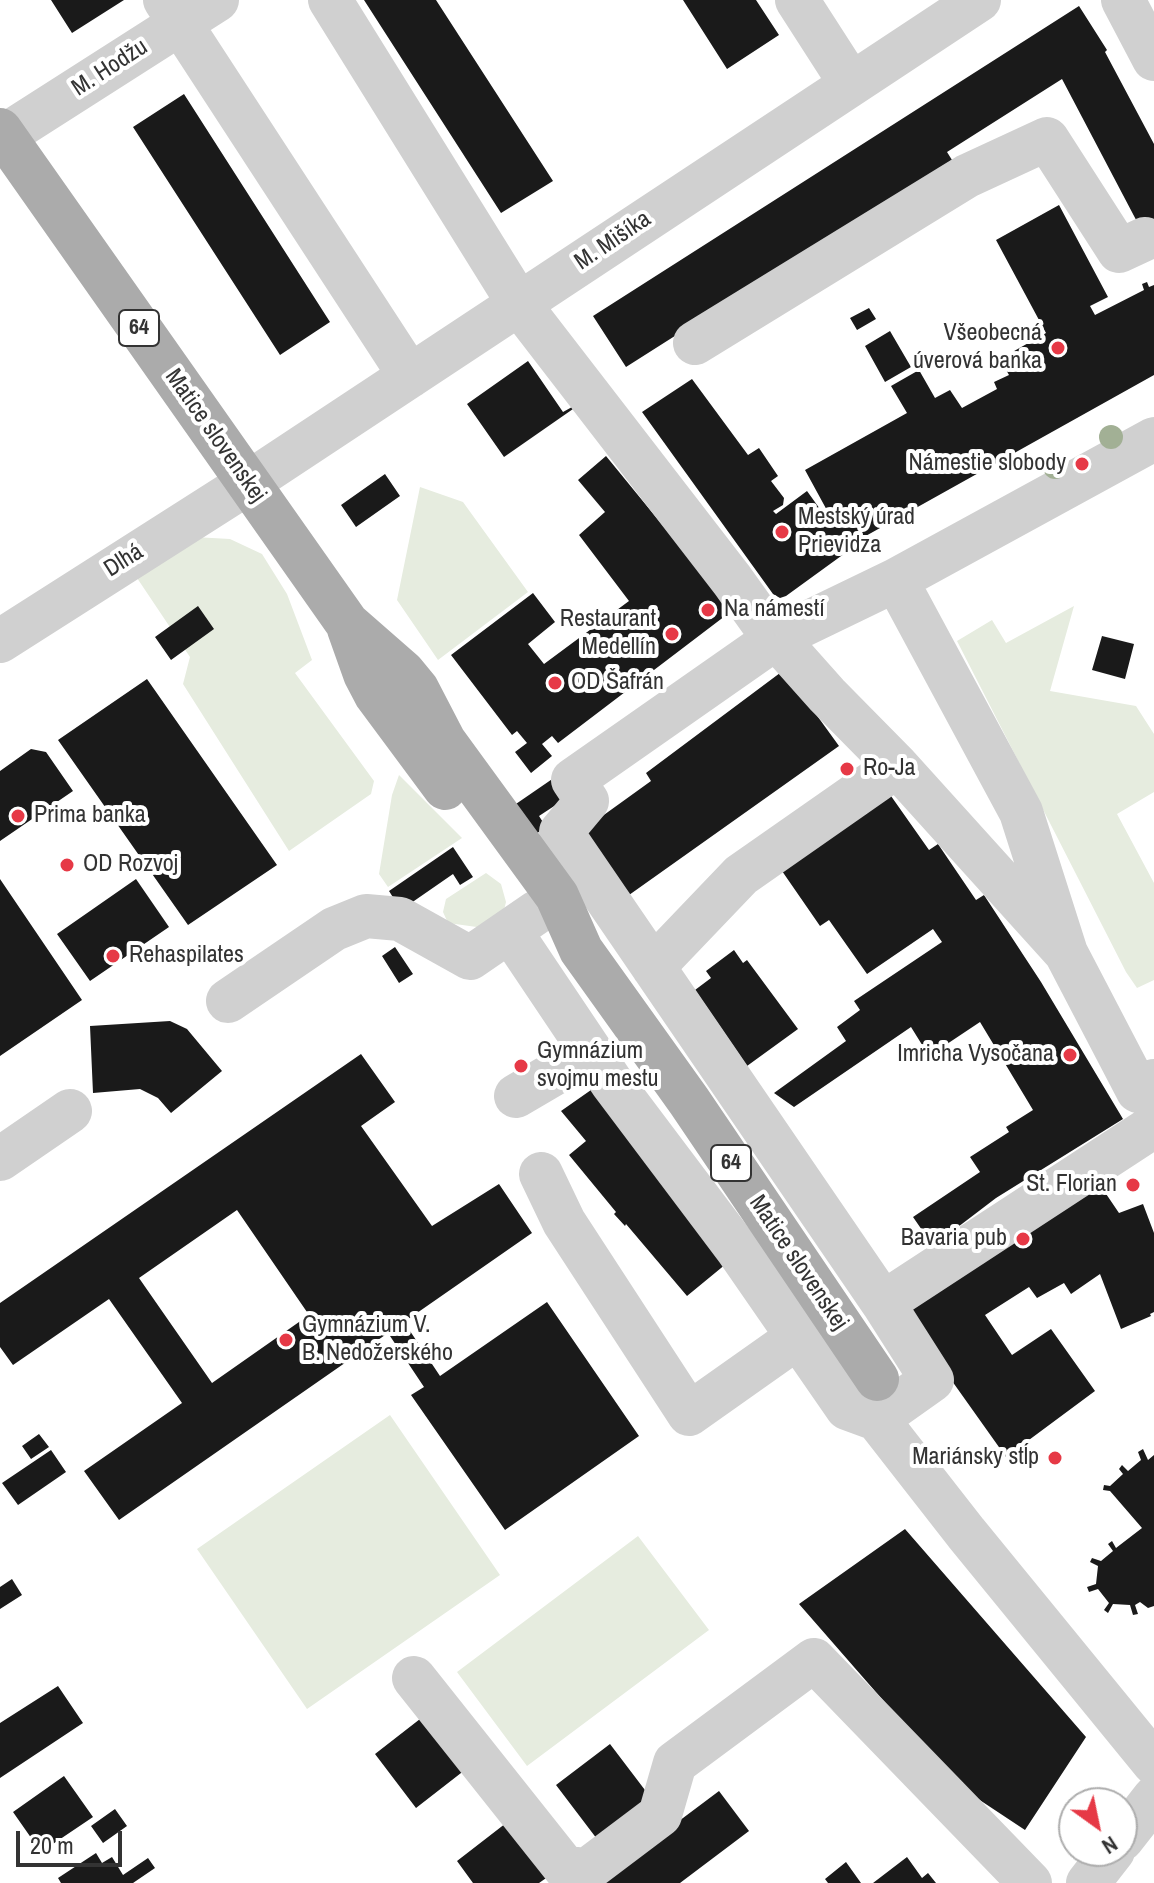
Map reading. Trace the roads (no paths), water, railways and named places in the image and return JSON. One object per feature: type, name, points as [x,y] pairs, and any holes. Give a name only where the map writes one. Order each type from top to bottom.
[{"type":"main road","name":"Matice slovenskej","points":[[2,133],[347,623],[403,672],[417,689],[444,741],[557,896],[581,950],[689,1101],[881,1412]]},
{"type":"main road","name":"Matice slovenskej","points":[[347,623],[376,695],[523,921],[581,950]]},
{"type":"street","name":"M. Hodžu","points":[[2,133],[172,12],[217,0]]},
{"type":"street","points":[[330,0],[519,304],[762,622],[1066,953]]},
{"type":"street","points":[[797,0],[851,84]]},
{"type":"street","points":[[1123,0],[1154,59]]},
{"type":"street","name":"M. Mišíka","points":[[248,483],[971,2]]},
{"type":"street","points":[[172,12],[410,376]]},
{"type":"street","points":[[695,343],[967,176],[1047,139],[1119,251],[1145,239]]},
{"type":"street","points":[[228,1001],[334,929],[366,916],[400,919],[470,958],[523,921],[591,1052],[737,1249],[847,1408],[881,1412],[932,1380],[883,1303],[561,832],[587,801],[573,780],[776,638],[896,580],[1154,439]]},
{"type":"street","name":"Dlhá","points":[[0,641],[248,483]]},
{"type":"street","points":[[883,1303],[1150,1106],[1066,953],[1021,812],[896,580]]},
{"type":"street","points":[[642,952],[741,875],[897,766]]},
{"type":"street","points":[[516,1096],[591,1052]]},
{"type":"street","points":[[0,1159],[70,1111]]},
{"type":"street","points":[[541,1174],[564,1222],[689,1414],[798,1337]]},
{"type":"street","points":[[881,1412],[966,1533],[1154,1763]]},
{"type":"street","points":[[414,1678],[565,1868],[587,1870],[660,1815],[675,1763],[814,1660],[1030,1883]]},
{"type":"street","points":[[1138,1818],[1154,1798]]},
{"type":"street","points":[[1088,1883],[1100,1867]]},
{"type":"place","name":"Všeobecná úverová banka","points":[[1058,348]]},
{"type":"place","name":"Námestie slobody","points":[[1082,464]]},
{"type":"place","name":"Mestský úrad Prievidza","points":[[782,532]]},
{"type":"place","name":"Na námestí","points":[[708,610]]},
{"type":"place","name":"Restaurant Medellín","points":[[672,634]]},
{"type":"place","name":"OD Šafrán","points":[[555,683]]},
{"type":"place","name":"Ro-Ja","points":[[847,769]]},
{"type":"place","name":"Prima banka","points":[[18,816]]},
{"type":"place","name":"OD Rozvoj","points":[[67,865]]},
{"type":"place","name":"Rehaspilates","points":[[113,956]]},
{"type":"place","name":"Imricha Vysočana","points":[[1070,1055]]},
{"type":"place","name":"Gymnázium svojmu mestu","points":[[521,1066]]},
{"type":"place","name":"St. Florian","points":[[1133,1185]]},
{"type":"place","name":"Bavaria pub","points":[[1023,1239]]},
{"type":"place","name":"Gymnázium V. B. Nedožerského","points":[[286,1340]]},
{"type":"place","name":"Mariánsky stĺp","points":[[1055,1458]]}]
